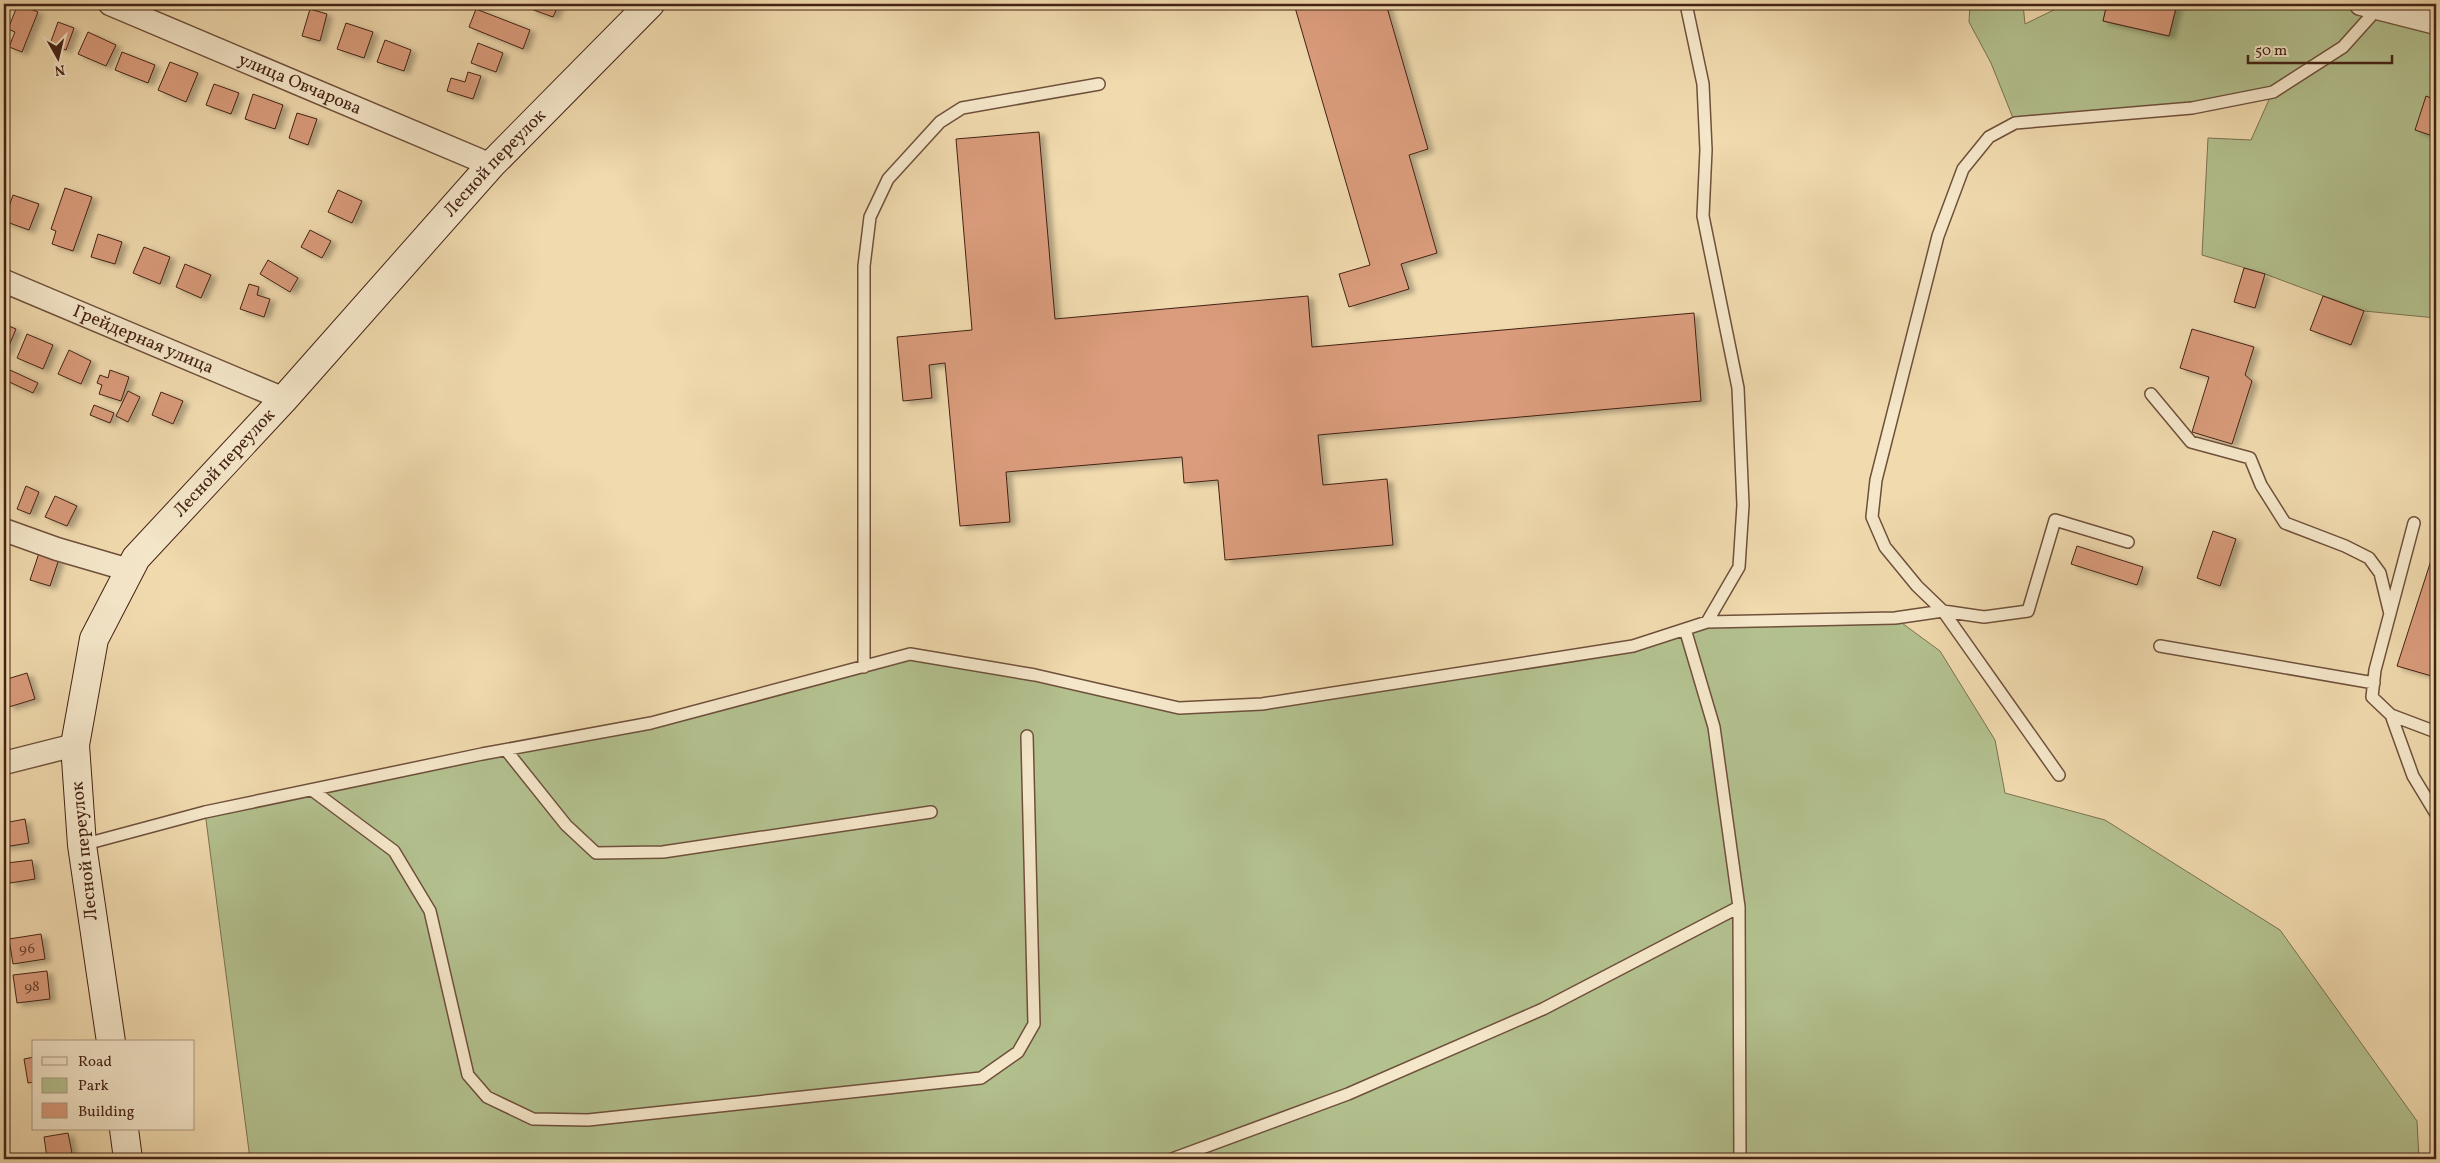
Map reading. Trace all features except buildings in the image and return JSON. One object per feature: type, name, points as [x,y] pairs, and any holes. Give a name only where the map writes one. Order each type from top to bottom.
[{"type":"main road","name":"Лесной переулок","points":[[111,1040],[82,845],[75,745],[94,639],[129,570],[136,558],[284,399],[491,164],[650,4]]},
{"type":"main road","points":[[124,1130],[128,1159]]},
{"type":"street","name":"улица Овчарова","points":[[110,4],[491,164]]},
{"type":"street","points":[[2369,6],[2436,23]]},
{"type":"street","name":"Грейдерная улица","points":[[4,281],[284,399]]},
{"type":"street","points":[[4,530],[57,549],[129,570]]},
{"type":"street","points":[[4,763],[75,745]]},
{"type":"lane","points":[[1686,4],[1703,84],[1706,150],[1702,216],[1738,388],[1743,505],[1739,567],[1706,622]]},
{"type":"lane","points":[[2059,775],[1943,611],[1917,586],[1885,547],[1872,517],[1876,480],[1938,236],[1963,168],[1990,137],[2015,123],[2192,108],[2273,92],[2343,47],[2369,6]]},
{"type":"lane","points":[[864,667],[864,266],[870,217],[888,179],[940,122],[962,108],[1099,84]]},
{"type":"lane","points":[[2151,394],[2191,442],[2250,458],[2261,485],[2285,523],[2345,546],[2369,558],[2380,573],[2390,614]]},
{"type":"lane","points":[[82,845],[205,812],[506,750],[651,723],[910,654],[1035,675],[1179,708],[1262,704],[1633,646],[1706,622],[1895,618],[1943,611],[1984,617],[2028,611],[2055,520],[2128,542]]},
{"type":"lane","points":[[2414,523],[2390,614],[2372,697],[2391,715],[2436,732]]},
{"type":"lane","points":[[1686,628],[1714,727],[1739,907],[1740,1159]]},
{"type":"lane","points":[[2160,646],[2374,683]]},
{"type":"lane","points":[[2391,715],[2413,776],[2436,814]]},
{"type":"lane","points":[[312,790],[394,851],[430,911],[446,973],[468,1075],[487,1097],[533,1119],[588,1120],[981,1078],[1018,1052],[1034,1024],[1027,736]]},
{"type":"lane","points":[[506,750],[566,825],[596,853],[663,852],[930,812]]},
{"type":"lane","points":[[1172,1159],[1348,1094],[1543,1009],[1739,907]]},
{"type":"green space","points":[[1970,4],[2023,4],[2025,24],[2066,4],[2107,4],[2103,21],[2169,36],[2177,4],[2361,4],[2436,23],[2436,318],[2364,311],[2265,274],[2202,255],[2208,138],[2251,140],[2272,93],[2192,108],[2015,123],[1991,63],[1969,22]]},
{"type":"green space","points":[[1895,618],[1940,651],[1995,740],[2005,793],[2105,820],[2280,930],[2417,1121],[2419,1159],[250,1159],[205,812],[651,723],[910,654],[1179,708],[1262,704],[1633,646],[1707,622]]}]
